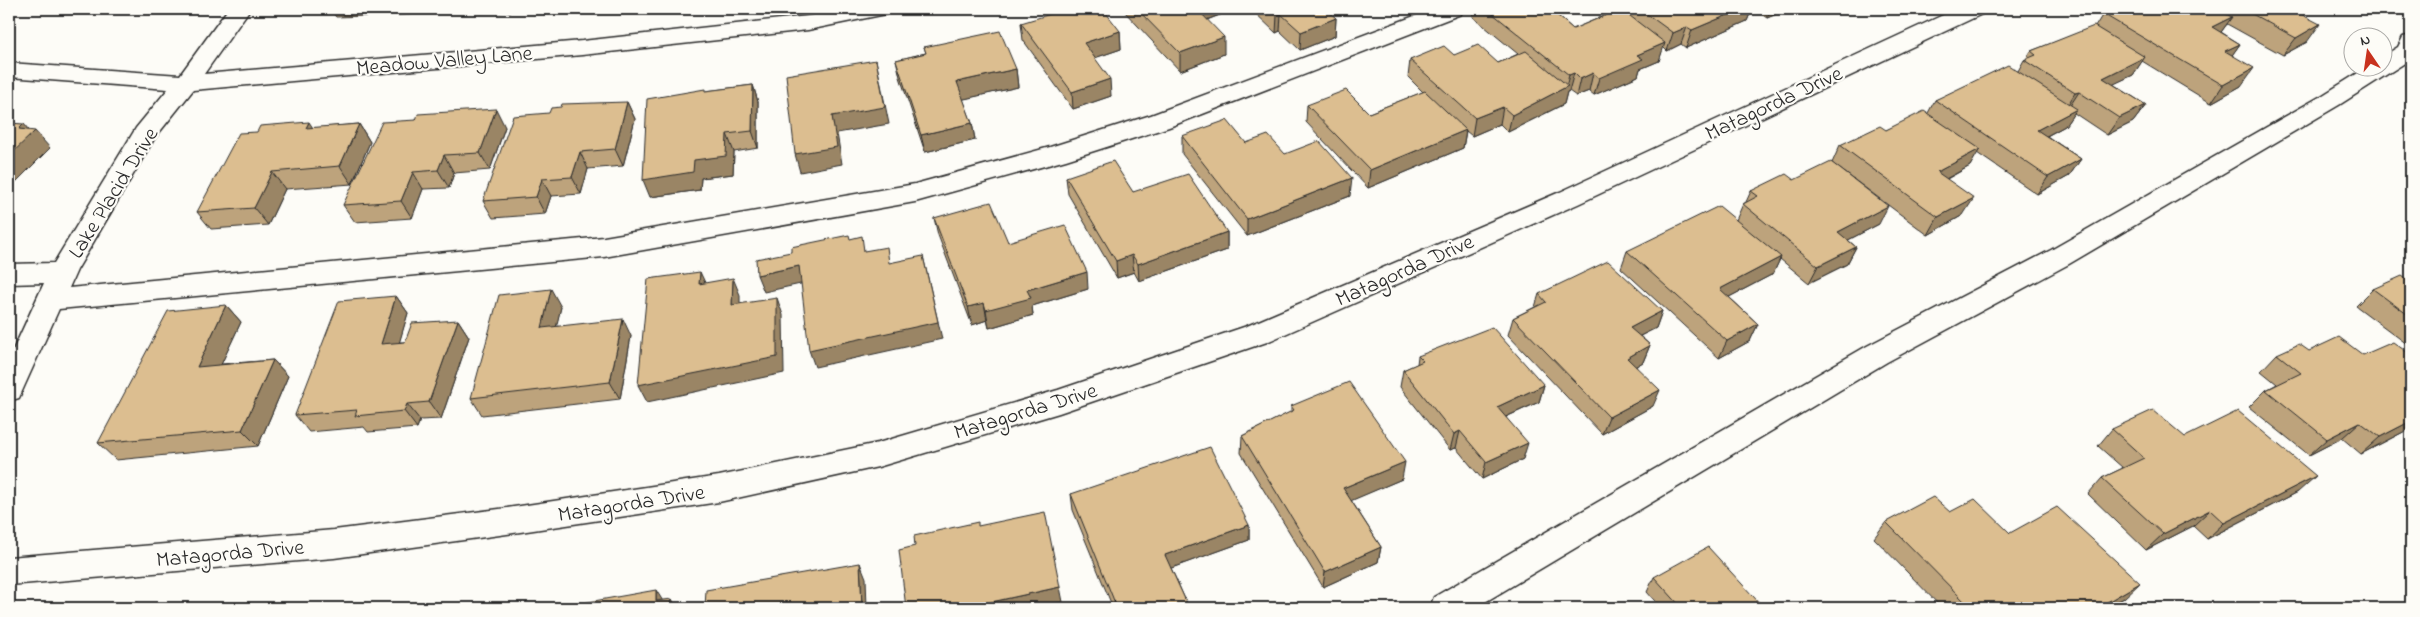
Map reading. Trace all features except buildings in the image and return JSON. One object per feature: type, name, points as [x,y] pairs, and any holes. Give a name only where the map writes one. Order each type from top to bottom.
[{"type":"street","name":"Lake Placid Drive","points":[[9,390],[62,273],[145,134],[186,83],[239,9]]},
{"type":"street","name":"Meadow Valley Lane","points":[[9,70],[186,83],[582,48],[808,23],[878,9]]},
{"type":"street","points":[[50,300],[604,247],[915,193],[1057,154],[1160,120],[1453,9]]},
{"type":"street","name":"Matagorda Drive","points":[[9,571],[334,544],[507,521],[719,489],[878,455],[1059,401],[1257,334],[1568,198],[1974,9]]},
{"type":"street","points":[[1446,608],[1877,354],[2060,257],[2323,105],[2408,51],[2411,42]]},
{"type":"street","points":[[9,274],[62,273]]}]
